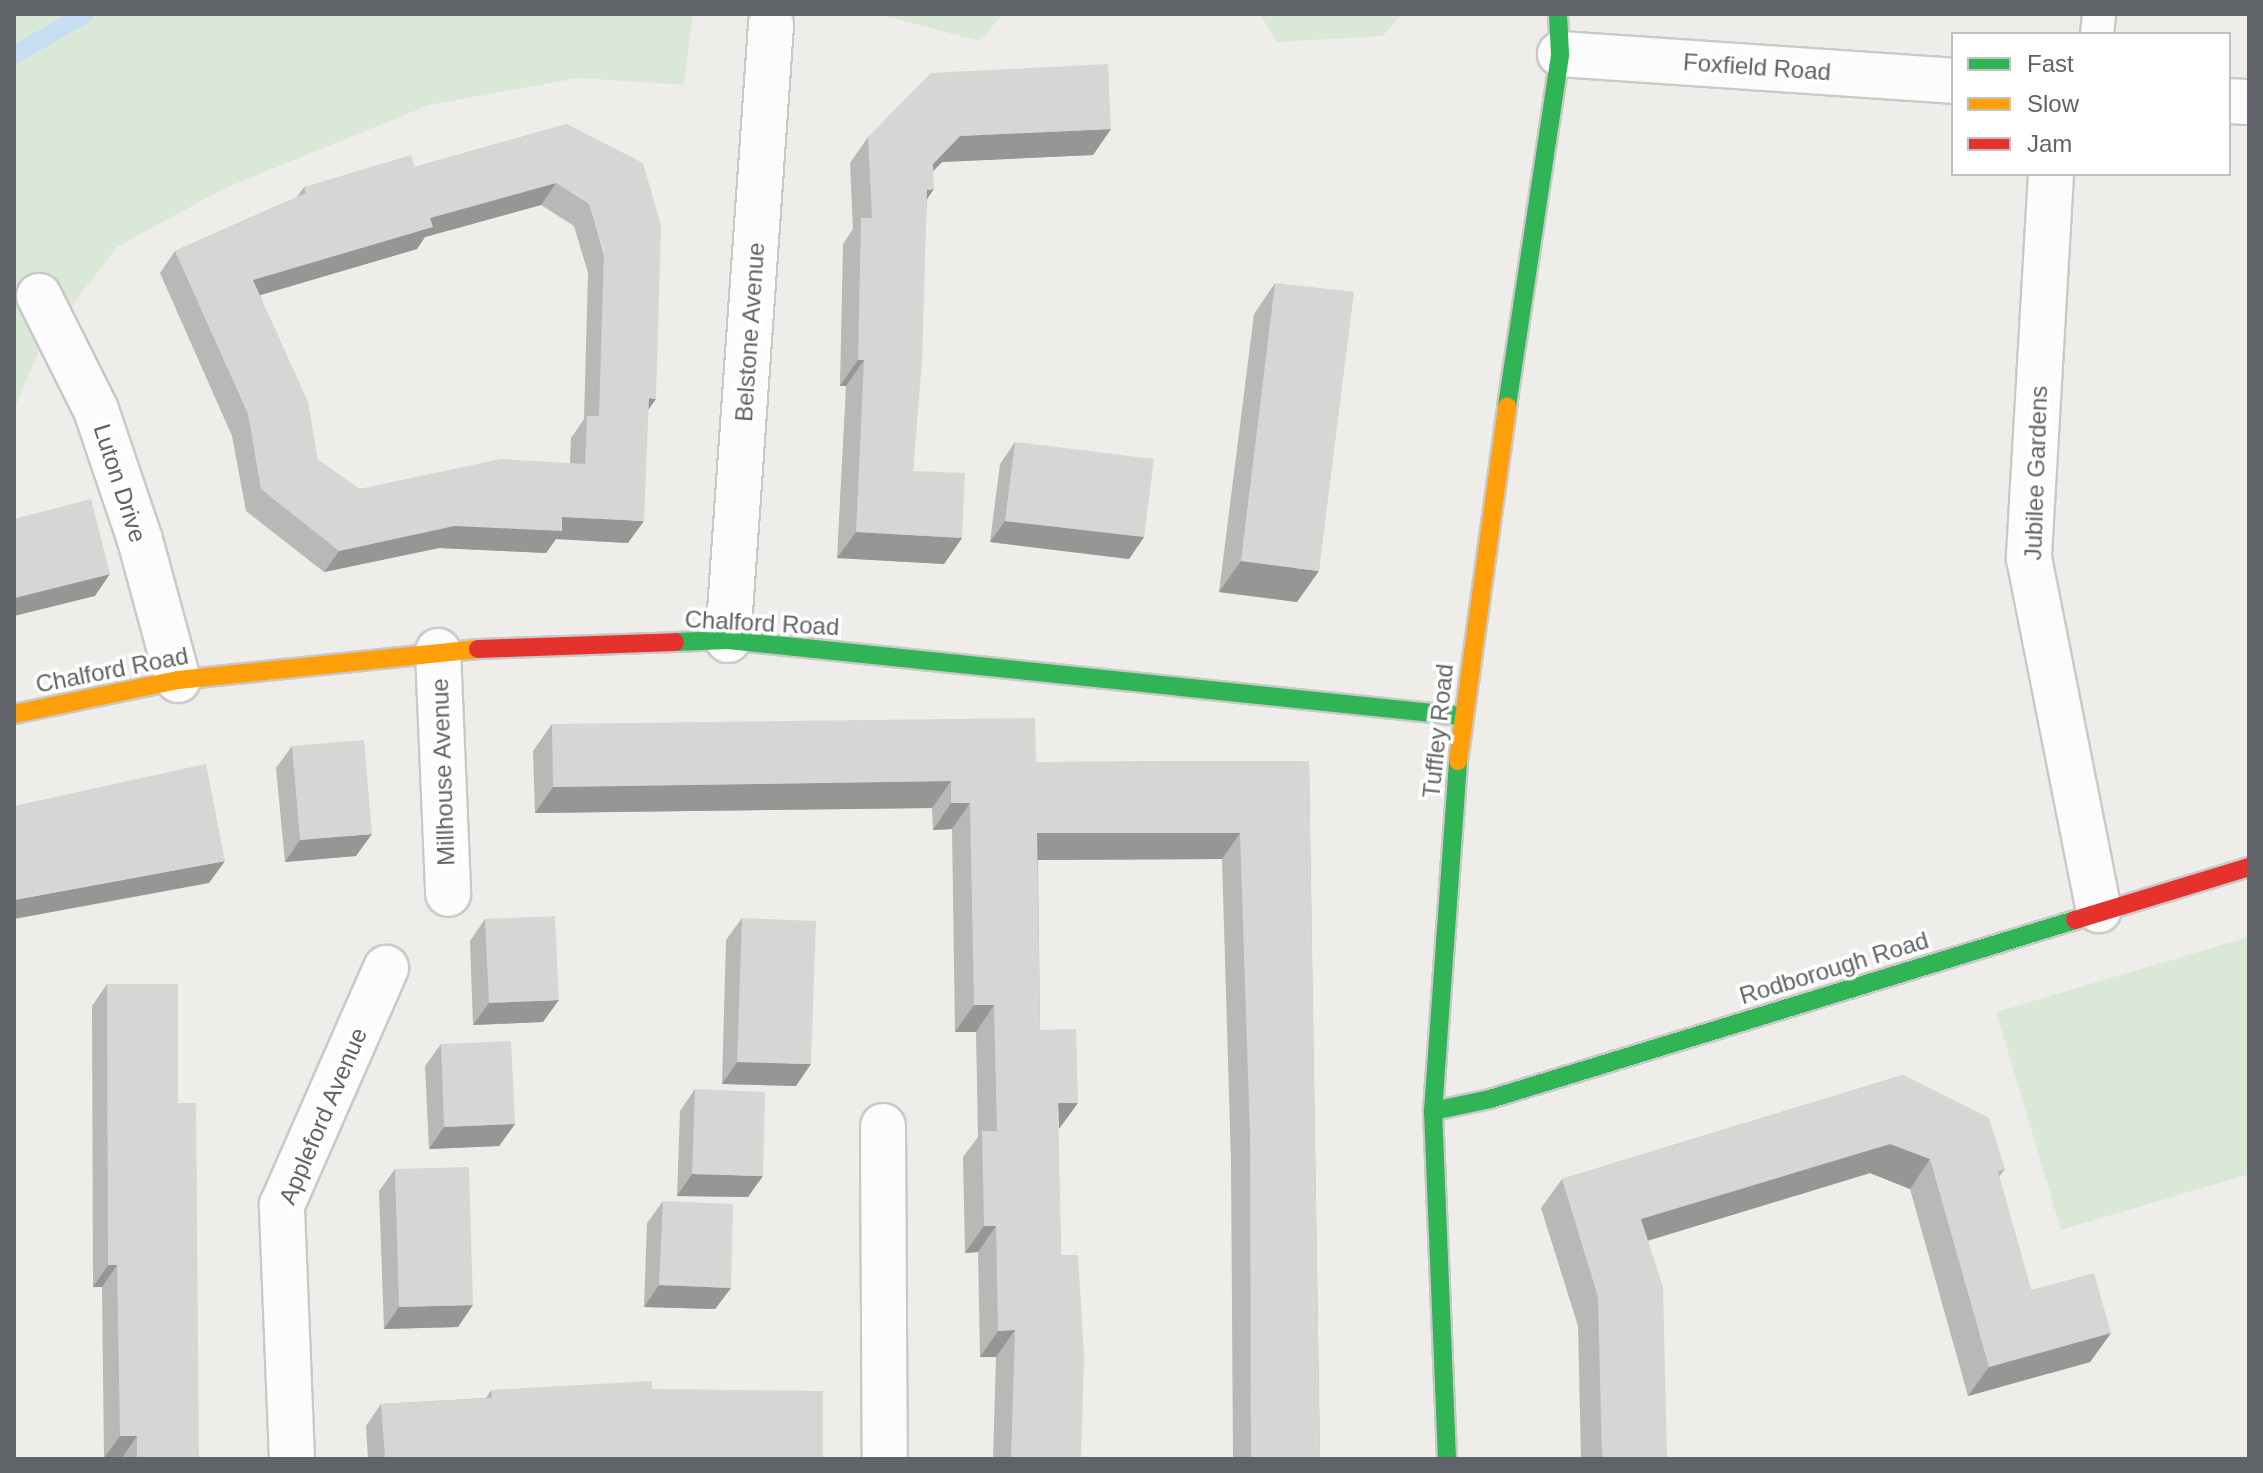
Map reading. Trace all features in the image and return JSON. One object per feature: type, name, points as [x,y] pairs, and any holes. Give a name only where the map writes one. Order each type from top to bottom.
[{"type":"street","name":"Belstone Avenue","points":[[728,640],[771,25]]},
{"type":"street","name":"Foxfield Road","points":[[1559,34],[1951,81]]},
{"type":"street","name":"Tuffley Road","points":[[1447,1459],[1433,1111],[1461,716],[1559,34]]},
{"type":"street","name":"Jubilee Gardens","points":[[2051,176],[2029,558],[2099,910]]},
{"type":"street","name":"Luton Drive","points":[[39,296],[96,410],[140,540],[178,680]]},
{"type":"street","name":"Chalford Road","points":[[14,714],[178,680],[438,651],[728,640],[1461,716]]},
{"type":"street","name":"Millhouse Avenue","points":[[438,651],[448,894]]},
{"type":"street","name":"Rodborough Road","points":[[1433,1111],[1504,1095],[2099,910],[2249,867]]},
{"type":"street","name":"Appleford Avenue","points":[[292,1459],[282,1205],[386,968]]},
{"type":"street","points":[[883,1126],[885,1459]]},
{"type":"green space","points":[[14,14],[693,14],[684,85],[578,78],[429,105],[223,189],[117,247],[41,346],[14,409]]},
{"type":"green space","points":[[877,14],[1003,14],[980,41]]},
{"type":"green space","points":[[1260,14],[1402,14],[1383,36],[1277,42]]},
{"type":"green space","points":[[2249,937],[2249,1174],[2061,1230],[1996,1012]]},
{"type":"building","points":[[1108,64],[1111,129],[960,136],[933,164],[934,189],[927,190],[922,362],[913,471],[965,473],[962,538],[856,532],[864,360],[858,360],[861,218],[872,218],[868,137],[931,73]]},
{"type":"building","points":[[567,124],[643,163],[661,225],[656,399],[649,398],[644,521],[562,517],[562,531],[454,526],[339,551],[261,489],[248,414],[175,251],[306,193],[304,187],[411,155],[415,167]],"holes":[[[556,183],[589,204],[604,251],[599,416],[587,416],[585,464],[501,459],[359,489],[318,460],[308,402],[253,280],[433,227],[430,218]]]},
{"type":"building","points":[[1275,283],[1354,292],[1319,571],[1241,561]]},
{"type":"building","points":[[1015,442],[1154,459],[1144,537],[1005,521]]},
{"type":"building","points":[[91,499],[110,574],[14,598],[14,519]]},
{"type":"building","points":[[1035,718],[1036,762],[1309,761],[1320,1459],[1251,1459],[1250,1136],[1240,833],[1037,833],[1040,1030],[1076,1029],[1078,1103],[1058,1103],[1061,1255],[1078,1255],[1084,1357],[1081,1459],[1011,1459],[1015,1330],[998,1331],[996,1226],[984,1226],[982,1131],[997,1131],[994,1005],[974,1005],[970,803],[951,803],[951,781],[553,787],[552,724]]},
{"type":"building","points":[[364,740],[372,834],[300,840],[292,746]]},
{"type":"building","points":[[206,764],[225,861],[14,900],[14,806]]},
{"type":"building","points":[[555,916],[559,1000],[489,1003],[485,919]]},
{"type":"building","points":[[742,918],[816,921],[811,1064],[737,1062]]},
{"type":"building","points":[[107,984],[178,984],[178,1103],[196,1103],[199,1459],[137,1459],[137,1436],[120,1436],[117,1265],[108,1265]]},
{"type":"building","points":[[511,1041],[515,1124],[444,1127],[441,1044]]},
{"type":"building","points":[[1903,1075],[1989,1118],[2005,1169],[1998,1171],[2031,1290],[2094,1273],[2111,1333],[1989,1367],[1930,1159],[1890,1144],[1641,1219],[1663,1287],[1667,1459],[1602,1459],[1598,1297],[1562,1179]]},
{"type":"building","points":[[695,1089],[765,1092],[763,1176],[692,1174]]},
{"type":"building","points":[[469,1167],[473,1305],[399,1307],[395,1169]]},
{"type":"building","points":[[663,1201],[733,1204],[731,1288],[659,1285]]},
{"type":"building","points":[[652,1381],[652,1389],[823,1391],[823,1459],[385,1459],[381,1404],[492,1398],[491,1390]]},
{"type":"waterway","points":[[14,55],[85,14]]},
{"type":"traffic: fast","points":[[1507,406],[1560,54],[1558,14]]},
{"type":"traffic: fast","points":[[675,642],[728,640],[1461,716]]},
{"type":"traffic: fast","points":[[1447,1459],[1433,1111],[1458,761]]},
{"type":"traffic: fast","points":[[1433,1111],[1490,1099],[2075,920]]},
{"type":"traffic: slow","points":[[1458,761],[1507,406]]},
{"type":"traffic: slow","points":[[14,714],[178,680],[478,649]]},
{"type":"traffic: jam","points":[[478,649],[675,642]]},
{"type":"traffic: jam","points":[[2075,920],[2249,867]]}]
